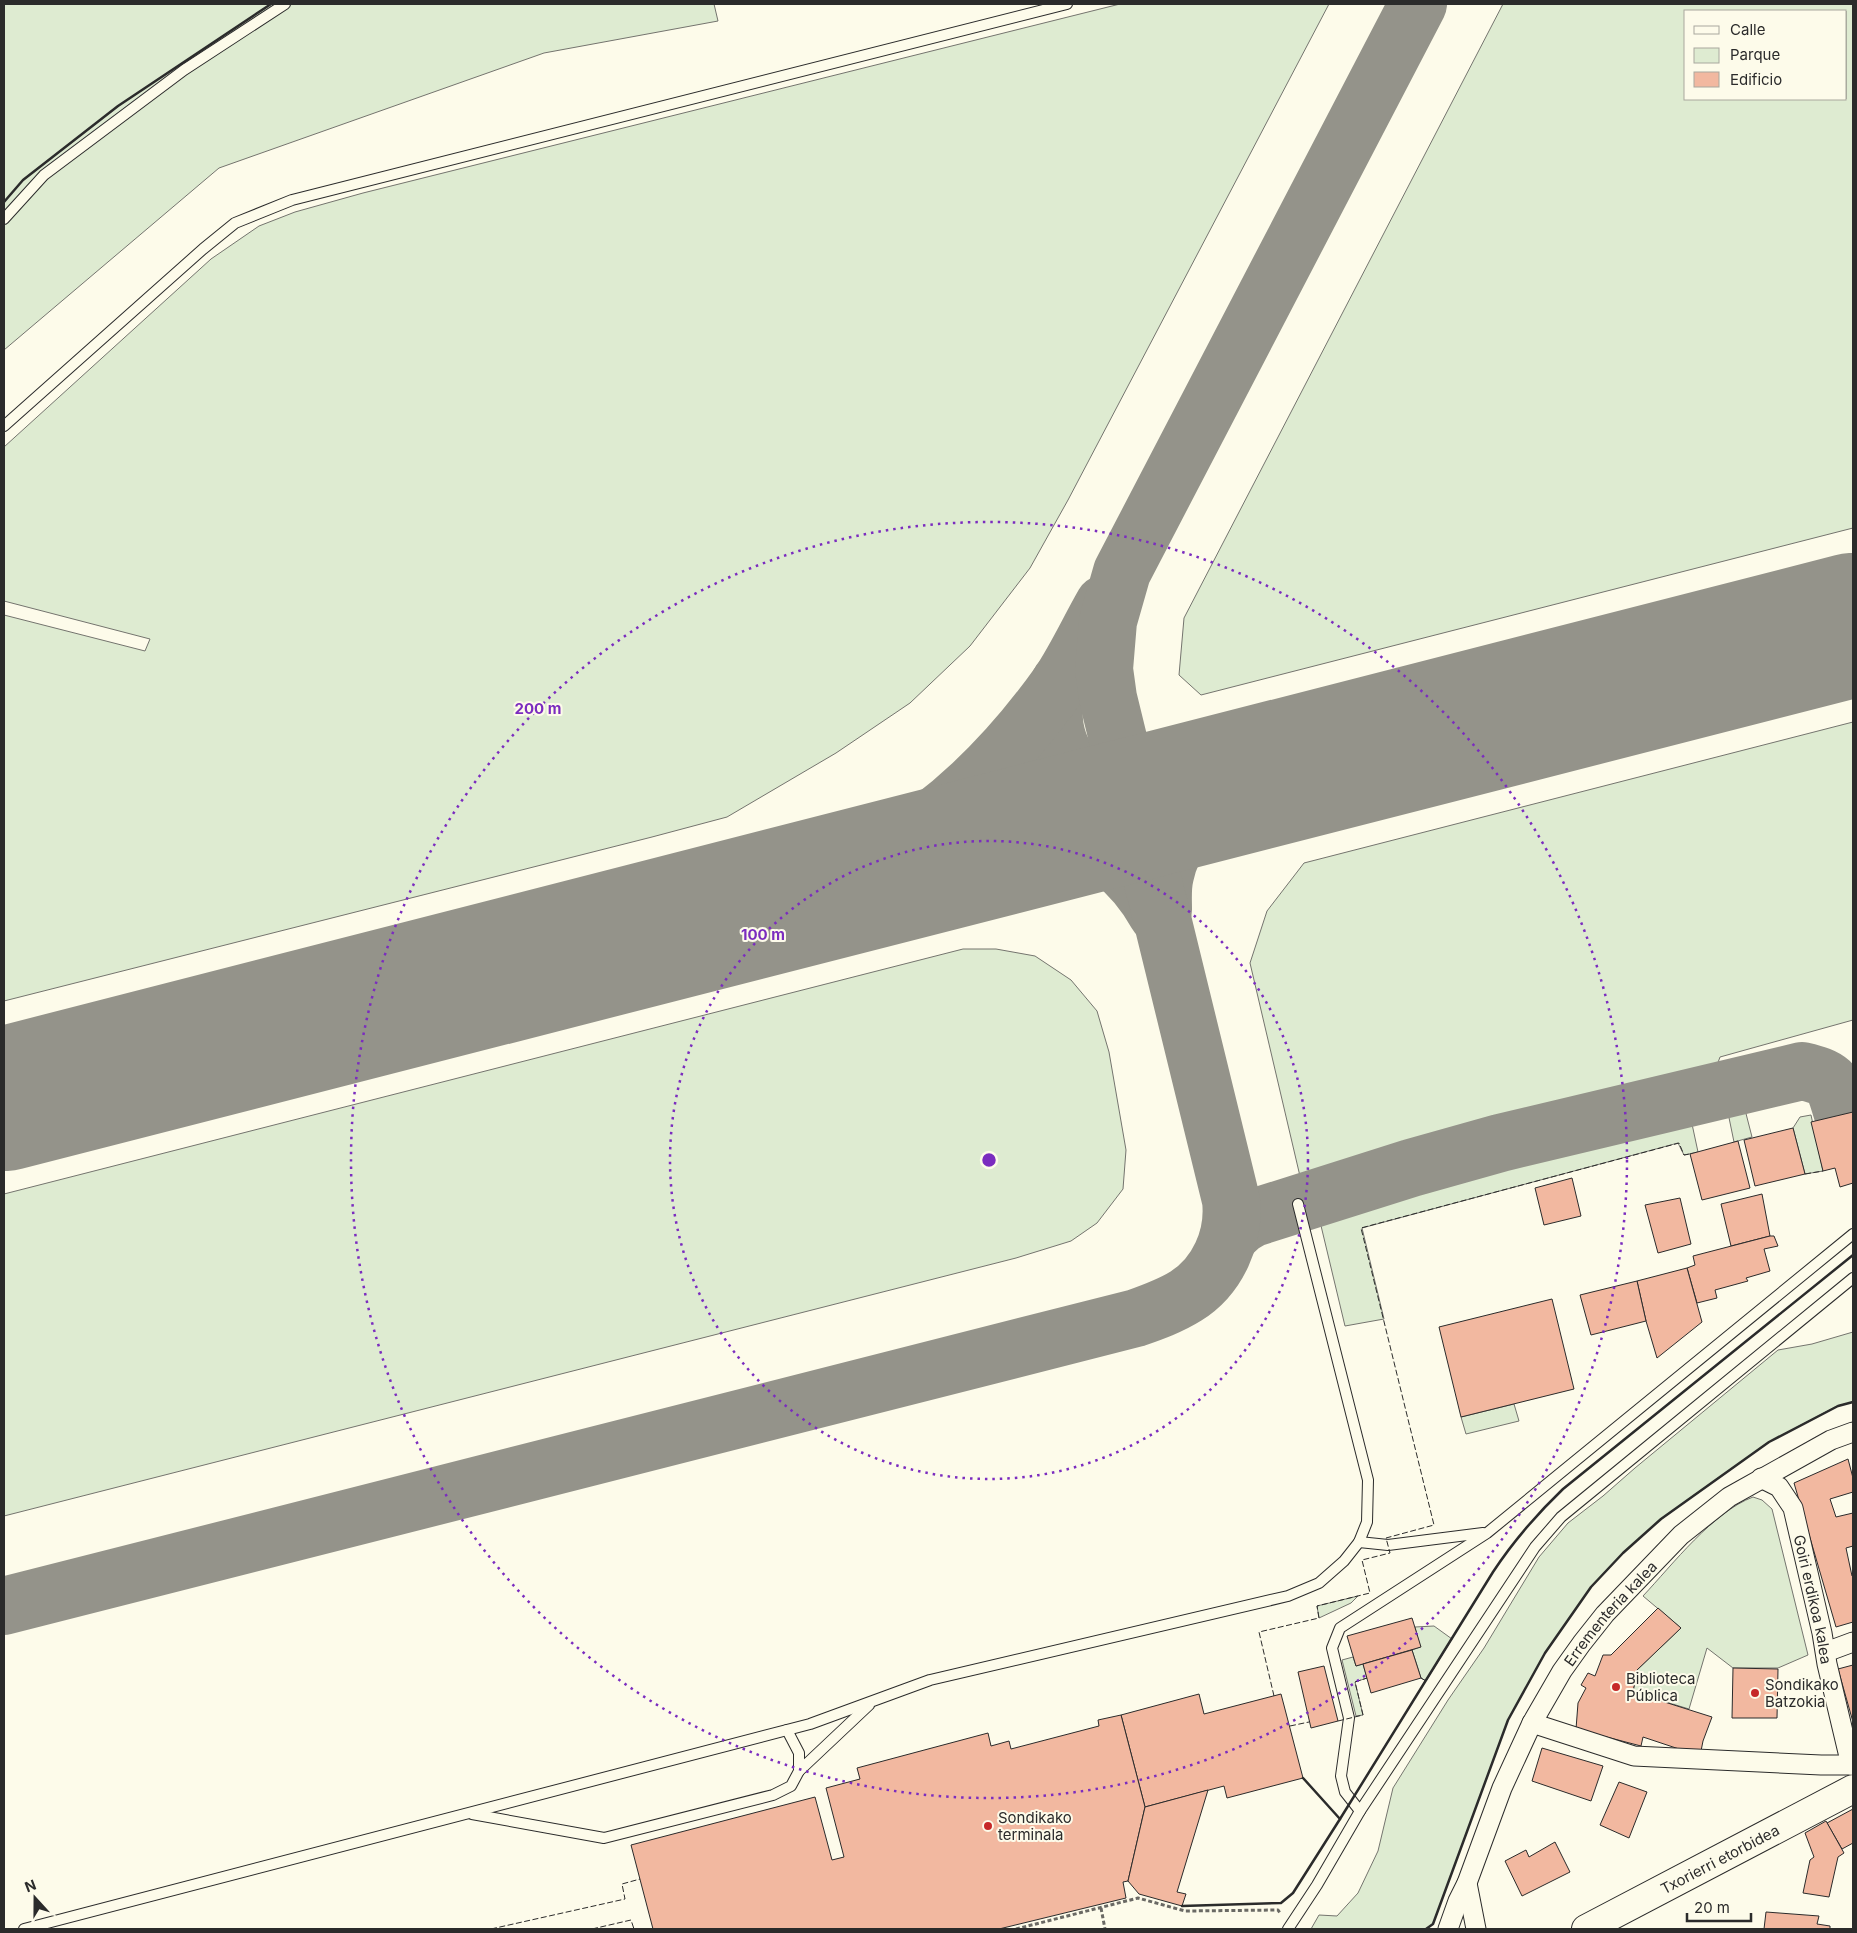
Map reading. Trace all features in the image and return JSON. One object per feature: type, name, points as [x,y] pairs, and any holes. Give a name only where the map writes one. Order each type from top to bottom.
[{"type":"street","name":"Errementeria kalea","points":[[1448,1929],[1502,1788],[1532,1724],[1562,1671],[1582,1643],[1632,1584],[1682,1535],[1728,1497],[1831,1440],[1853,1432]]},
{"type":"street","name":"Goiri erdikoa kalea","points":[[1761,1478],[1779,1487],[1793,1508],[1853,1773]]},
{"type":"street","points":[[1822,1633],[1835,1643],[1850,1643]]},
{"type":"street","points":[[1826,1652],[1850,1643]]},
{"type":"street","points":[[1532,1724],[1634,1756],[1821,1765],[1853,1773]]},
{"type":"street","name":"Txorierri etorbidea","points":[[1586,1929],[1853,1773]]},
{"type":"street","points":[[1467,1883],[1476,1929]]},
{"type":"lane","points":[[4,219],[44,174],[184,70],[285,4]]},
{"type":"lane","points":[[4,426],[203,248],[235,223],[261,212],[292,200],[1066,4]]},
{"type":"lane","points":[[24,1929],[810,1724],[930,1680],[1288,1596],[1319,1582],[1344,1561],[1360,1542],[1367,1522],[1368,1480],[1298,1204]]},
{"type":"lane","points":[[1360,1811],[1345,1792],[1341,1776],[1349,1718],[1332,1648],[1340,1628],[1487,1532],[1853,1234]]},
{"type":"lane","points":[[1290,1927],[1360,1811],[1535,1547],[1561,1517],[1853,1278]]},
{"type":"lane","points":[[1360,1542],[1388,1546],[1487,1532]]},
{"type":"lane","points":[[469,1813],[604,1838],[772,1795],[791,1786],[799,1771],[873,1701]]},
{"type":"lane","points":[[787,1730],[799,1753],[799,1771]]},
{"type":"path","points":[[1016,1929],[1138,1898],[1184,1911],[1278,1910],[1290,1927]]},
{"type":"path","points":[[1101,1908],[1105,1929]]},
{"type":"green space","points":[[4,4],[714,4],[718,21],[544,53],[219,168],[4,350]]},
{"type":"green space","points":[[1120,4],[1329,4],[1068,500],[1030,568],[970,646],[910,703],[836,753],[727,817],[4,1001],[4,615],[145,651],[150,639],[4,601],[4,447],[211,259],[259,226],[295,212],[363,193]]},
{"type":"green space","points":[[1503,4],[1853,4],[1853,528],[1201,695],[1179,675],[1184,618]]},
{"type":"green space","points":[[1853,722],[1853,1020],[1720,1057],[1712,1079],[1489,1135],[1303,1189],[1250,963],[1267,911],[1304,863]]},
{"type":"green space","points":[[963,949],[996,949],[1035,956],[1071,980],[1097,1011],[1109,1052],[1126,1150],[1123,1189],[1097,1223],[1071,1241],[1016,1258],[4,1516],[4,1194]]},
{"type":"green space","points":[[1742,1098],[1752,1137],[1734,1142],[1727,1108],[1729,1102]]},
{"type":"green space","points":[[1689,1110],[1698,1152],[1684,1155],[1678,1143],[1362,1228],[1384,1319],[1345,1326],[1317,1209],[1502,1154]]},
{"type":"green space","points":[[1811,1115],[1823,1171],[1805,1174],[1793,1128],[1800,1117]]},
{"type":"green space","points":[[1853,1332],[1853,1402],[1837,1406],[1769,1442],[1661,1519],[1623,1553],[1591,1587],[1545,1653],[1508,1720],[1433,1924],[1426,1929],[1311,1929],[1319,1915],[1337,1916],[1358,1893],[1378,1851],[1393,1788],[1448,1700],[1484,1648],[1539,1557],[1568,1523],[1778,1350],[1812,1344]]},
{"type":"green space","points":[[1514,1404],[1519,1421],[1466,1434],[1461,1417]]},
{"type":"green space","points":[[1753,1497],[1762,1500],[1772,1509],[1808,1655],[1778,1668],[1733,1668],[1707,1648],[1689,1709],[1633,1692],[1637,1670],[1681,1628],[1643,1596],[1709,1526],[1738,1504]]},
{"type":"green space","points":[[1358,1596],[1351,1603],[1319,1618],[1317,1606]]},
{"type":"green space","points":[[1434,1626],[1452,1639],[1426,1681],[1421,1678],[1412,1650],[1420,1647],[1415,1627]]},
{"type":"green space","points":[[1353,1657],[1356,1666],[1363,1664],[1367,1678],[1355,1682],[1363,1715],[1356,1716],[1342,1660]]},
{"type":"building","points":[[1853,1112],[1853,1183],[1840,1187],[1835,1168],[1823,1171],[1811,1122]]},
{"type":"building","points":[[1793,1128],[1805,1174],[1755,1186],[1744,1140]]},
{"type":"building","points":[[1738,1141],[1750,1188],[1702,1200],[1690,1154]]},
{"type":"building","points":[[1572,1178],[1581,1216],[1544,1225],[1535,1188]]},
{"type":"building","points":[[1762,1194],[1770,1236],[1731,1246],[1721,1204]]},
{"type":"building","points":[[1680,1198],[1691,1244],[1658,1253],[1645,1205]]},
{"type":"building","points":[[1774,1236],[1778,1246],[1764,1249],[1770,1271],[1746,1278],[1748,1281],[1715,1290],[1717,1298],[1697,1303],[1687,1268],[1695,1265],[1693,1256]]},
{"type":"building","points":[[1687,1268],[1702,1322],[1657,1358],[1637,1281]]},
{"type":"building","points":[[1637,1281],[1646,1321],[1591,1335],[1580,1295]]},
{"type":"building","points":[[1552,1299],[1574,1389],[1461,1417],[1439,1327]]},
{"type":"building","points":[[1848,1459],[1853,1478],[1853,1492],[1830,1499],[1836,1517],[1853,1513],[1853,1546],[1846,1548],[1853,1575],[1853,1622],[1836,1627],[1794,1483]]},
{"type":"building","points":[[1658,1608],[1681,1628],[1637,1670],[1633,1692],[1712,1717],[1703,1741],[1700,1756],[1643,1737],[1641,1746],[1576,1729],[1578,1703],[1586,1688],[1581,1685],[1588,1673],[1595,1676],[1603,1655],[1611,1655]]},
{"type":"building","points":[[1412,1618],[1421,1647],[1356,1666],[1347,1636]]},
{"type":"building","points":[[1412,1650],[1421,1678],[1371,1693],[1363,1664]]},
{"type":"building","points":[[1853,1665],[1853,1722],[1838,1669]]},
{"type":"building","points":[[1324,1666],[1338,1721],[1311,1728],[1298,1672]]},
{"type":"building","name":"Sondikako Batzokia","points":[[1733,1668],[1778,1669],[1777,1718],[1732,1718]]},
{"type":"building","points":[[1199,1694],[1204,1714],[1281,1694],[1303,1778],[1227,1798],[1224,1786],[1145,1807],[1121,1715]]},
{"type":"building","name":"Sondikako terminala","points":[[1121,1715],[1145,1807],[1128,1881],[1123,1882],[1126,1898],[999,1929],[653,1929],[631,1845],[815,1797],[832,1860],[844,1857],[826,1788],[860,1779],[857,1768],[988,1733],[991,1746],[1009,1741],[1011,1749],[1099,1726],[1098,1720]]},
{"type":"building","points":[[1542,1748],[1603,1766],[1591,1801],[1532,1781]]},
{"type":"building","points":[[1619,1782],[1647,1792],[1629,1838],[1600,1825]]},
{"type":"building","points":[[1208,1790],[1177,1892],[1186,1894],[1182,1906],[1139,1894],[1128,1881],[1145,1807]]},
{"type":"building","points":[[1853,1809],[1853,1843],[1842,1849],[1827,1823]]},
{"type":"building","points":[[1826,1821],[1844,1853],[1838,1857],[1829,1897],[1803,1893],[1810,1860],[1814,1857],[1805,1833]]},
{"type":"building","points":[[1555,1842],[1570,1872],[1522,1896],[1505,1861],[1526,1850],[1529,1857]]},
{"type":"building","points":[[1766,1912],[1819,1916],[1817,1924],[1830,1926],[1830,1929],[1764,1929]]},
{"type":"taxiway","points":[[4,1606],[1136,1318],[1180,1300],[1207,1278],[1215,1267],[1227,1241],[1232,1214],[1231,1200],[1108,698],[1104,669],[1108,621],[1122,572],[1418,4]]},
{"type":"taxiway","points":[[752,907],[818,882],[866,861],[908,836],[957,798],[1001,755],[1041,708],[1077,655],[1104,604]]},
{"type":"taxiway","points":[[1060,682],[1054,705],[1054,723],[1058,740],[1074,769],[1099,790],[1115,797],[1132,802],[1159,803]]},
{"type":"taxiway","points":[[1163,910],[1163,883],[1168,863],[1179,839],[1204,807],[1231,788],[1253,779]]},
{"type":"taxiway","points":[[1001,844],[1046,836],[1063,837],[1096,849],[1125,872],[1137,885],[1157,914]]},
{"type":"taxiway","points":[[1229,1236],[1241,1225],[1253,1218],[1411,1168],[1500,1143],[1802,1071],[1821,1077],[1832,1084],[1843,1114]]},
{"type":"runway","points":[[4,1099],[1853,625]]},
{"type":"fence","points":[[1274,1696],[1259,1632],[1319,1618],[1317,1606],[1370,1593],[1362,1560],[1390,1553],[1386,1538],[1434,1525],[1361,1228],[1679,1143],[1684,1155],[1690,1154]]},
{"type":"fence","points":[[1805,1174],[1823,1171]]},
{"type":"fence","points":[[1338,1721],[1363,1715],[1355,1682],[1367,1678]]},
{"type":"fence","points":[[1421,1678],[1426,1681]]},
{"type":"fence","points":[[1290,1726],[1309,1722]]},
{"type":"fence","points":[[491,1929],[625,1899],[622,1884],[640,1879]]},
{"type":"fence","points":[[592,1929],[631,1920],[634,1929]]},
{"type":"wall","points":[[4,202],[23,180],[118,106],[271,4]]},
{"type":"wall","points":[[1340,1819],[1493,1572],[1534,1519],[1563,1489],[1853,1255]]},
{"type":"wall","points":[[1426,1929],[1433,1924],[1508,1720],[1545,1653],[1591,1587],[1623,1553],[1661,1519],[1769,1442],[1838,1406],[1853,1402]]},
{"type":"wall","points":[[1182,1906],[1281,1903],[1293,1893],[1340,1819],[1303,1778]]},
{"type":"place","name":"Biblioteca Pública","points":[[1616,1687]]},
{"type":"place","name":"Sondikako Batzokia","points":[[1755,1693]]},
{"type":"place","name":"Sondikako terminala","points":[[988,1826]]}]
